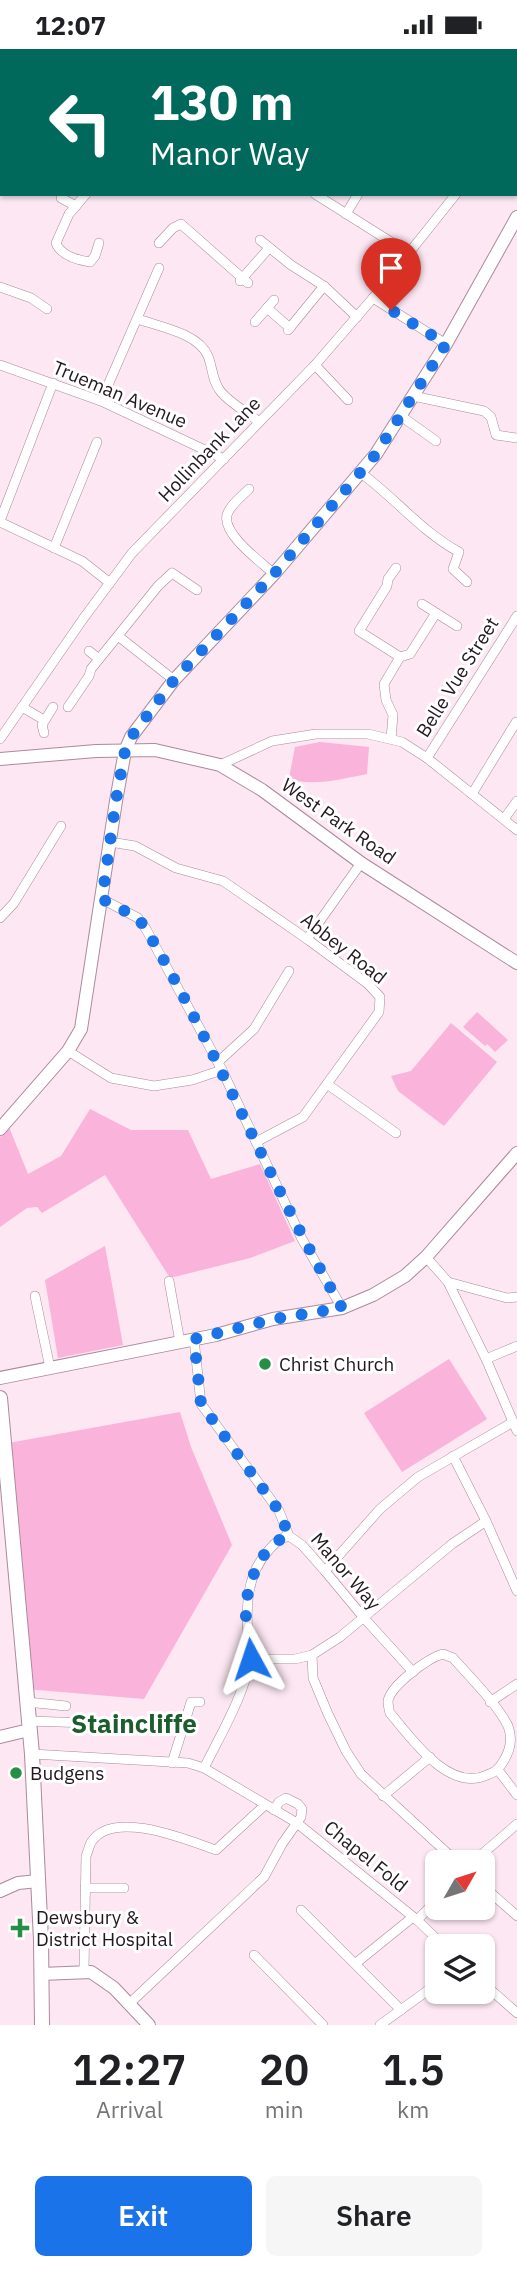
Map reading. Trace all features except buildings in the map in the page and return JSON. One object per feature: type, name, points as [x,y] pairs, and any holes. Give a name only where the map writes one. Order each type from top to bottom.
[{"type":"main road","points":[[0,1129],[68,1051],[81,1029],[125,751],[141,722],[174,680],[274,574],[376,454],[446,344],[517,217]]},
{"type":"main road","name":"West Park Road","points":[[0,759],[155,750],[220,765],[262,790],[361,863],[517,963]]},
{"type":"main road","points":[[0,1378],[194,1339],[274,1319],[342,1308],[373,1295],[405,1276],[426,1257],[517,1153]]},
{"type":"main road","points":[[0,1398],[3,1477],[32,1754],[42,2025]]},
{"type":"main road","points":[[0,1737],[29,1726]]},
{"type":"main road","points":[[0,1891],[18,1882],[38,1881]]},
{"type":"main road","points":[[41,1974],[83,1971],[101,1977],[130,2003],[149,2025]]},
{"type":"street","points":[[84,196],[69,213],[57,243],[62,253],[90,262],[99,243]]},
{"type":"street","points":[[317,196],[410,254]]},
{"type":"street","points":[[346,214],[357,196]]},
{"type":"street","name":"Hollinbank Lane","points":[[0,739],[132,554],[315,365],[410,254],[454,196]]},
{"type":"street","points":[[61,198],[76,206]]},
{"type":"street","points":[[159,243],[181,224],[243,281],[269,248]]},
{"type":"street","points":[[260,240],[291,265],[324,286],[357,317]]},
{"type":"street","points":[[101,401],[159,268]]},
{"type":"street","points":[[267,308],[289,329],[324,286]]},
{"type":"street","points":[[0,287],[31,298],[47,309]]},
{"type":"street","points":[[373,298],[446,344]]},
{"type":"street","points":[[255,322],[274,300]]},
{"type":"street","points":[[138,319],[189,337],[200,344],[207,354],[213,380],[221,392],[260,422]]},
{"type":"street","name":"Trueman Avenue","points":[[0,365],[101,401],[224,459]]},
{"type":"street","points":[[315,365],[348,400]]},
{"type":"street","points":[[53,383],[0,522],[82,561],[110,583]]},
{"type":"street","points":[[413,396],[484,411],[491,417],[496,435],[517,438]]},
{"type":"street","points":[[401,415],[436,441]]},
{"type":"street","points":[[54,548],[97,442]]},
{"type":"street","points":[[361,473],[399,503],[430,533],[460,552],[453,569],[467,582]]},
{"type":"street","points":[[249,489],[229,509],[227,526],[234,537],[274,574]]},
{"type":"street","points":[[396,568],[359,631],[400,657]]},
{"type":"street","points":[[68,707],[89,676],[90,669],[158,586],[172,573],[197,590]]},
{"type":"street","points":[[378,573],[388,579]]},
{"type":"street","points":[[422,604],[457,626]]},
{"type":"street","points":[[391,739],[393,715],[386,700],[384,684],[400,657],[410,654],[436,613]]},
{"type":"street","name":"Belle Vue Street","points":[[427,758],[517,616]]},
{"type":"street","points":[[118,636],[174,680]]},
{"type":"street","points":[[89,650],[99,659]]},
{"type":"street","points":[[22,707],[44,720]]},
{"type":"street","points":[[44,733],[42,725],[53,707]]},
{"type":"street","points":[[472,794],[516,722]]},
{"type":"street","points":[[220,765],[272,741],[316,734],[368,734],[391,739],[402,742],[427,758],[517,830]]},
{"type":"street","points":[[504,819],[517,801]]},
{"type":"street","points":[[0,918],[14,903],[61,826]]},
{"type":"street","name":"Abbey Road","points":[[110,842],[135,846],[176,867],[223,881],[368,984],[382,1000],[379,1012],[303,1117],[256,1142]]},
{"type":"street","points":[[307,939],[361,863]]},
{"type":"street","points":[[102,899],[138,918],[146,929],[220,1066],[302,1239],[342,1308]]},
{"type":"street","points":[[68,1051],[111,1078],[155,1086],[192,1080],[220,1066],[254,1029],[289,971]]},
{"type":"street","points":[[327,1084],[396,1133]]},
{"type":"street","points":[[325,1571],[380,1509],[418,1477],[453,1456],[515,1427],[486,1359],[448,1282],[426,1257]]},
{"type":"street","points":[[169,1281],[180,1342]]},
{"type":"street","points":[[448,1282],[507,1298],[517,1297]]},
{"type":"street","points":[[35,1296],[50,1368]]},
{"type":"street","name":"Manor Way","points":[[194,1339],[201,1404],[279,1511],[289,1536],[302,1545],[363,1618],[413,1672]]},
{"type":"street","points":[[486,1359],[517,1346]]},
{"type":"street","points":[[453,1456],[517,1591]]},
{"type":"street","points":[[251,1659],[295,1659],[312,1655],[363,1618],[452,1544],[486,1521]]},
{"type":"street","points":[[204,1768],[233,1711],[251,1659],[246,1604],[251,1584],[265,1554],[278,1540],[289,1536]]},
{"type":"street","points":[[443,1654],[453,1658],[490,1702],[508,1727],[511,1739],[509,1753],[498,1770],[479,1779],[464,1779],[448,1774],[430,1757],[390,1713],[388,1702],[393,1691],[413,1672],[430,1658],[443,1654]]},
{"type":"street","points":[[312,1655],[313,1678],[346,1751],[361,1774],[444,1850]]},
{"type":"street","points":[[490,1702],[517,1683]]},
{"type":"street","points":[[27,1702],[66,1706]]},
{"type":"street","points":[[172,1763],[191,1702],[200,1702]]},
{"type":"street","points":[[29,1726],[90,1723]]},
{"type":"street","name":"Chapel Fold","points":[[32,1754],[188,1763],[204,1768],[297,1823],[431,1934]]},
{"type":"street","points":[[383,1796],[430,1757]]},
{"type":"street","points":[[498,1770],[517,1795]]},
{"type":"street","name":"Chapel Fold","points":[[270,1807],[286,1798],[292,1799],[302,1809],[297,1823]]},
{"type":"street","points":[[83,1971],[86,1856],[93,1840],[118,1826],[161,1832],[216,1850],[270,1807]]},
{"type":"street","points":[[130,2003],[264,1877],[297,1823]]},
{"type":"street","points":[[487,1850],[517,1824]]},
{"type":"street","points":[[85,1888],[124,1888]]},
{"type":"street","points":[[495,1897],[517,1916]]},
{"type":"street","points":[[301,1910],[401,2010]]},
{"type":"street","points":[[356,1963],[425,1910]]},
{"type":"street","points":[[254,1955],[323,2025]]},
{"type":"street","points":[[380,2025],[425,1992]]},
{"type":"street","points":[[495,1994],[517,2014]]},
{"type":"shaded area","points":[[320,742],[369,747],[367,774],[316,782],[289,778],[295,747]]},
{"type":"shaded area","points":[[477,1012],[508,1040],[495,1052],[463,1027]]},
{"type":"shaded area","points":[[451,1023],[497,1062],[444,1126],[398,1091],[391,1076],[411,1071]]},
{"type":"shaded area","points":[[90,1109],[131,1130],[188,1130],[211,1179],[260,1164],[295,1241],[250,1258],[170,1278],[105,1175],[42,1213],[37,1207],[27,1208],[0,1227],[0,1137],[9,1127],[28,1174],[61,1156]]},
{"type":"shaded area","points":[[105,1246],[123,1345],[58,1358],[45,1280]]},
{"type":"shaded area","points":[[449,1359],[487,1419],[402,1472],[364,1413]]},
{"type":"shaded area","points":[[180,1412],[191,1447],[232,1545],[144,1699],[26,1689],[3,1444]]},
{"type":"place","name":"Christ Church","points":[[265,1364]]},
{"type":"place","name":"Budgens","points":[[16,1773]]},
{"type":"place","name":"Dewsbury & District Hospital","points":[[20,1928]]},
{"type":"district","name":"Staincliffe","points":[[134,1723]]},
{"type":"route","points":[[251,1659],[246,1604],[251,1584],[265,1554],[278,1540],[289,1536],[279,1511],[201,1404],[194,1339],[274,1319],[342,1308],[302,1239],[222,1070],[155,943],[138,918],[102,899],[116,800],[125,751],[131,737],[174,680],[274,574],[376,454],[446,344],[391,310]]}]
